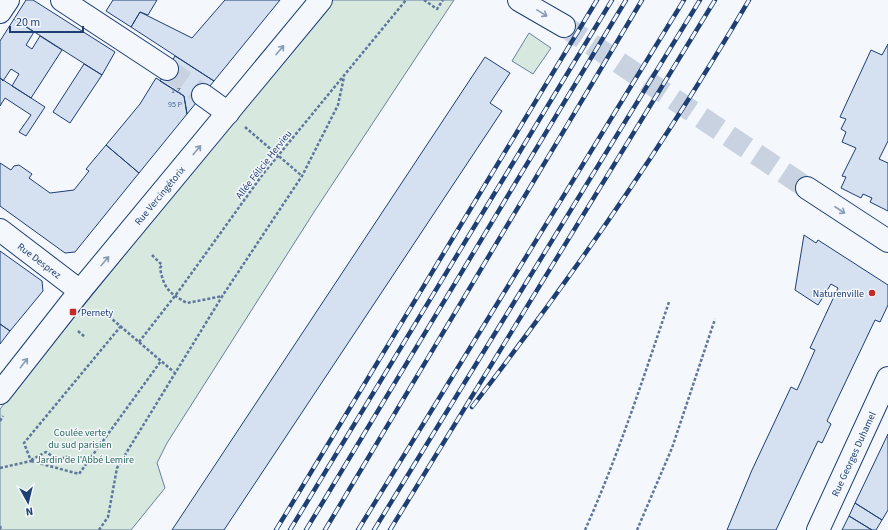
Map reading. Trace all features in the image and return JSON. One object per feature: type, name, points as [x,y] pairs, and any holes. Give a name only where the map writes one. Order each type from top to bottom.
[{"type":"street","points":[[0,12],[8,0]]},
{"type":"street","points":[[62,0],[167,69]]},
{"type":"street","name":"Rue Vercingétorix","points":[[0,393],[80,291],[321,0]]},
{"type":"street","points":[[519,0],[564,26]]},
{"type":"street","points":[[203,95],[228,113]]},
{"type":"street","points":[[807,188],[888,241]]},
{"type":"street","name":"Rue Desprez","points":[[0,230],[80,291]]},
{"type":"street","name":"Rue Georges Duhamel","points":[[818,530],[888,378]]},
{"type":"path","name":"Allée Félicie Hervieu","points":[[139,342],[175,296],[278,156],[406,0]]},
{"type":"path","points":[[424,0],[437,9],[443,0]]},
{"type":"path","points":[[99,530],[108,517],[117,468],[174,372],[302,176],[338,105],[344,77]]},
{"type":"path","points":[[228,113],[253,132],[302,176]]},
{"type":"path","points":[[152,255],[162,265],[160,268],[163,284],[175,296],[187,303],[223,296]]},
{"type":"path","points":[[585,530],[633,409],[669,302]]},
{"type":"path","points":[[105,313],[174,372]]},
{"type":"path","points":[[638,530],[672,448],[715,319]]},
{"type":"path","points":[[31,461],[24,443],[121,326]]},
{"type":"path","points":[[31,461],[79,474],[161,361]]},
{"type":"path","points":[[0,468],[31,461],[46,452],[58,460],[69,456]]},
{"type":"path","points":[[0,526],[1,530]]},
{"type":"green space","name":"Coulée verte du sud parisien","points":[[331,0],[454,0],[314,212],[167,443],[157,463],[165,488],[131,530],[0,530],[0,409]]},
{"type":"green space","points":[[529,33],[551,48],[533,74],[512,61]]},
{"type":"building","points":[[26,0],[33,0],[115,52],[102,75],[14,19]]},
{"type":"building","points":[[113,0],[157,0],[148,15],[140,12],[131,27],[106,11]]},
{"type":"building","points":[[225,0],[280,0],[214,81],[131,27],[140,12],[192,38]]},
{"type":"building","points":[[14,19],[34,32],[26,45],[32,49],[40,36],[62,50],[31,98],[12,86],[19,74],[11,69],[3,81],[0,78],[0,41]]},
{"type":"building","points":[[888,44],[888,141],[879,159],[888,163],[888,211],[870,202],[872,198],[863,194],[861,198],[841,188],[846,177],[842,176],[856,148],[842,142],[846,132],[841,129],[846,119],[840,117],[871,50],[882,55]]},
{"type":"building","points":[[175,56],[214,81],[187,114],[184,96],[160,81]]},
{"type":"building","points":[[485,57],[510,73],[490,103],[502,111],[224,530],[172,530]]},
{"type":"building","points":[[84,64],[102,75],[70,123],[53,112]]},
{"type":"building","points":[[0,78],[45,107],[26,136],[19,132],[31,115],[5,98],[0,106]]},
{"type":"building","points":[[156,78],[184,96],[187,114],[139,173],[106,145],[140,104]]},
{"type":"building","points":[[106,145],[139,173],[75,252],[65,253],[0,206],[0,163],[11,170],[14,166],[19,165],[32,174],[29,178],[50,193],[74,190],[89,171],[86,169]]},
{"type":"building","points":[[804,235],[816,243],[818,240],[888,285],[888,305],[880,322],[875,320],[827,421],[831,424],[822,443],[818,441],[776,530],[727,530],[752,470],[791,387],[797,390],[815,350],[810,348],[838,288],[831,284],[818,305],[795,290]]},
{"type":"building","points":[[0,251],[42,281],[43,291],[10,331],[0,324]]},
{"type":"building","points":[[0,324],[10,331],[0,344]]},
{"type":"building","points":[[888,434],[888,510],[882,520],[855,503]]},
{"type":"building","points":[[855,503],[882,520],[876,530],[872,530],[849,516]]},
{"type":"building","points":[[849,516],[872,530],[842,530]]},
{"type":"tunnel","points":[[564,26],[807,188]]},
{"type":"tunnel","points":[[167,69],[203,95]]},
{"type":"railway","points":[[276,530],[597,0]]},
{"type":"railway","points":[[290,530],[612,0]]},
{"type":"railway","points":[[306,530],[626,0]]},
{"type":"railway","points":[[325,530],[642,0]]},
{"type":"railway","points":[[358,530],[684,0]]},
{"type":"railway","points":[[374,530],[700,0]]},
{"type":"railway","points":[[390,530],[715,0]]},
{"type":"railway","points":[[472,407],[546,309],[617,208],[685,105],[749,0]]},
{"type":"place","name":"Naturenville","points":[[872,293]]},
{"type":"place","name":"Pernety","points":[[73,312]]},
{"type":"park label","name":"Jardin de l'Abbé Lemire","points":[[85,459]]}]
